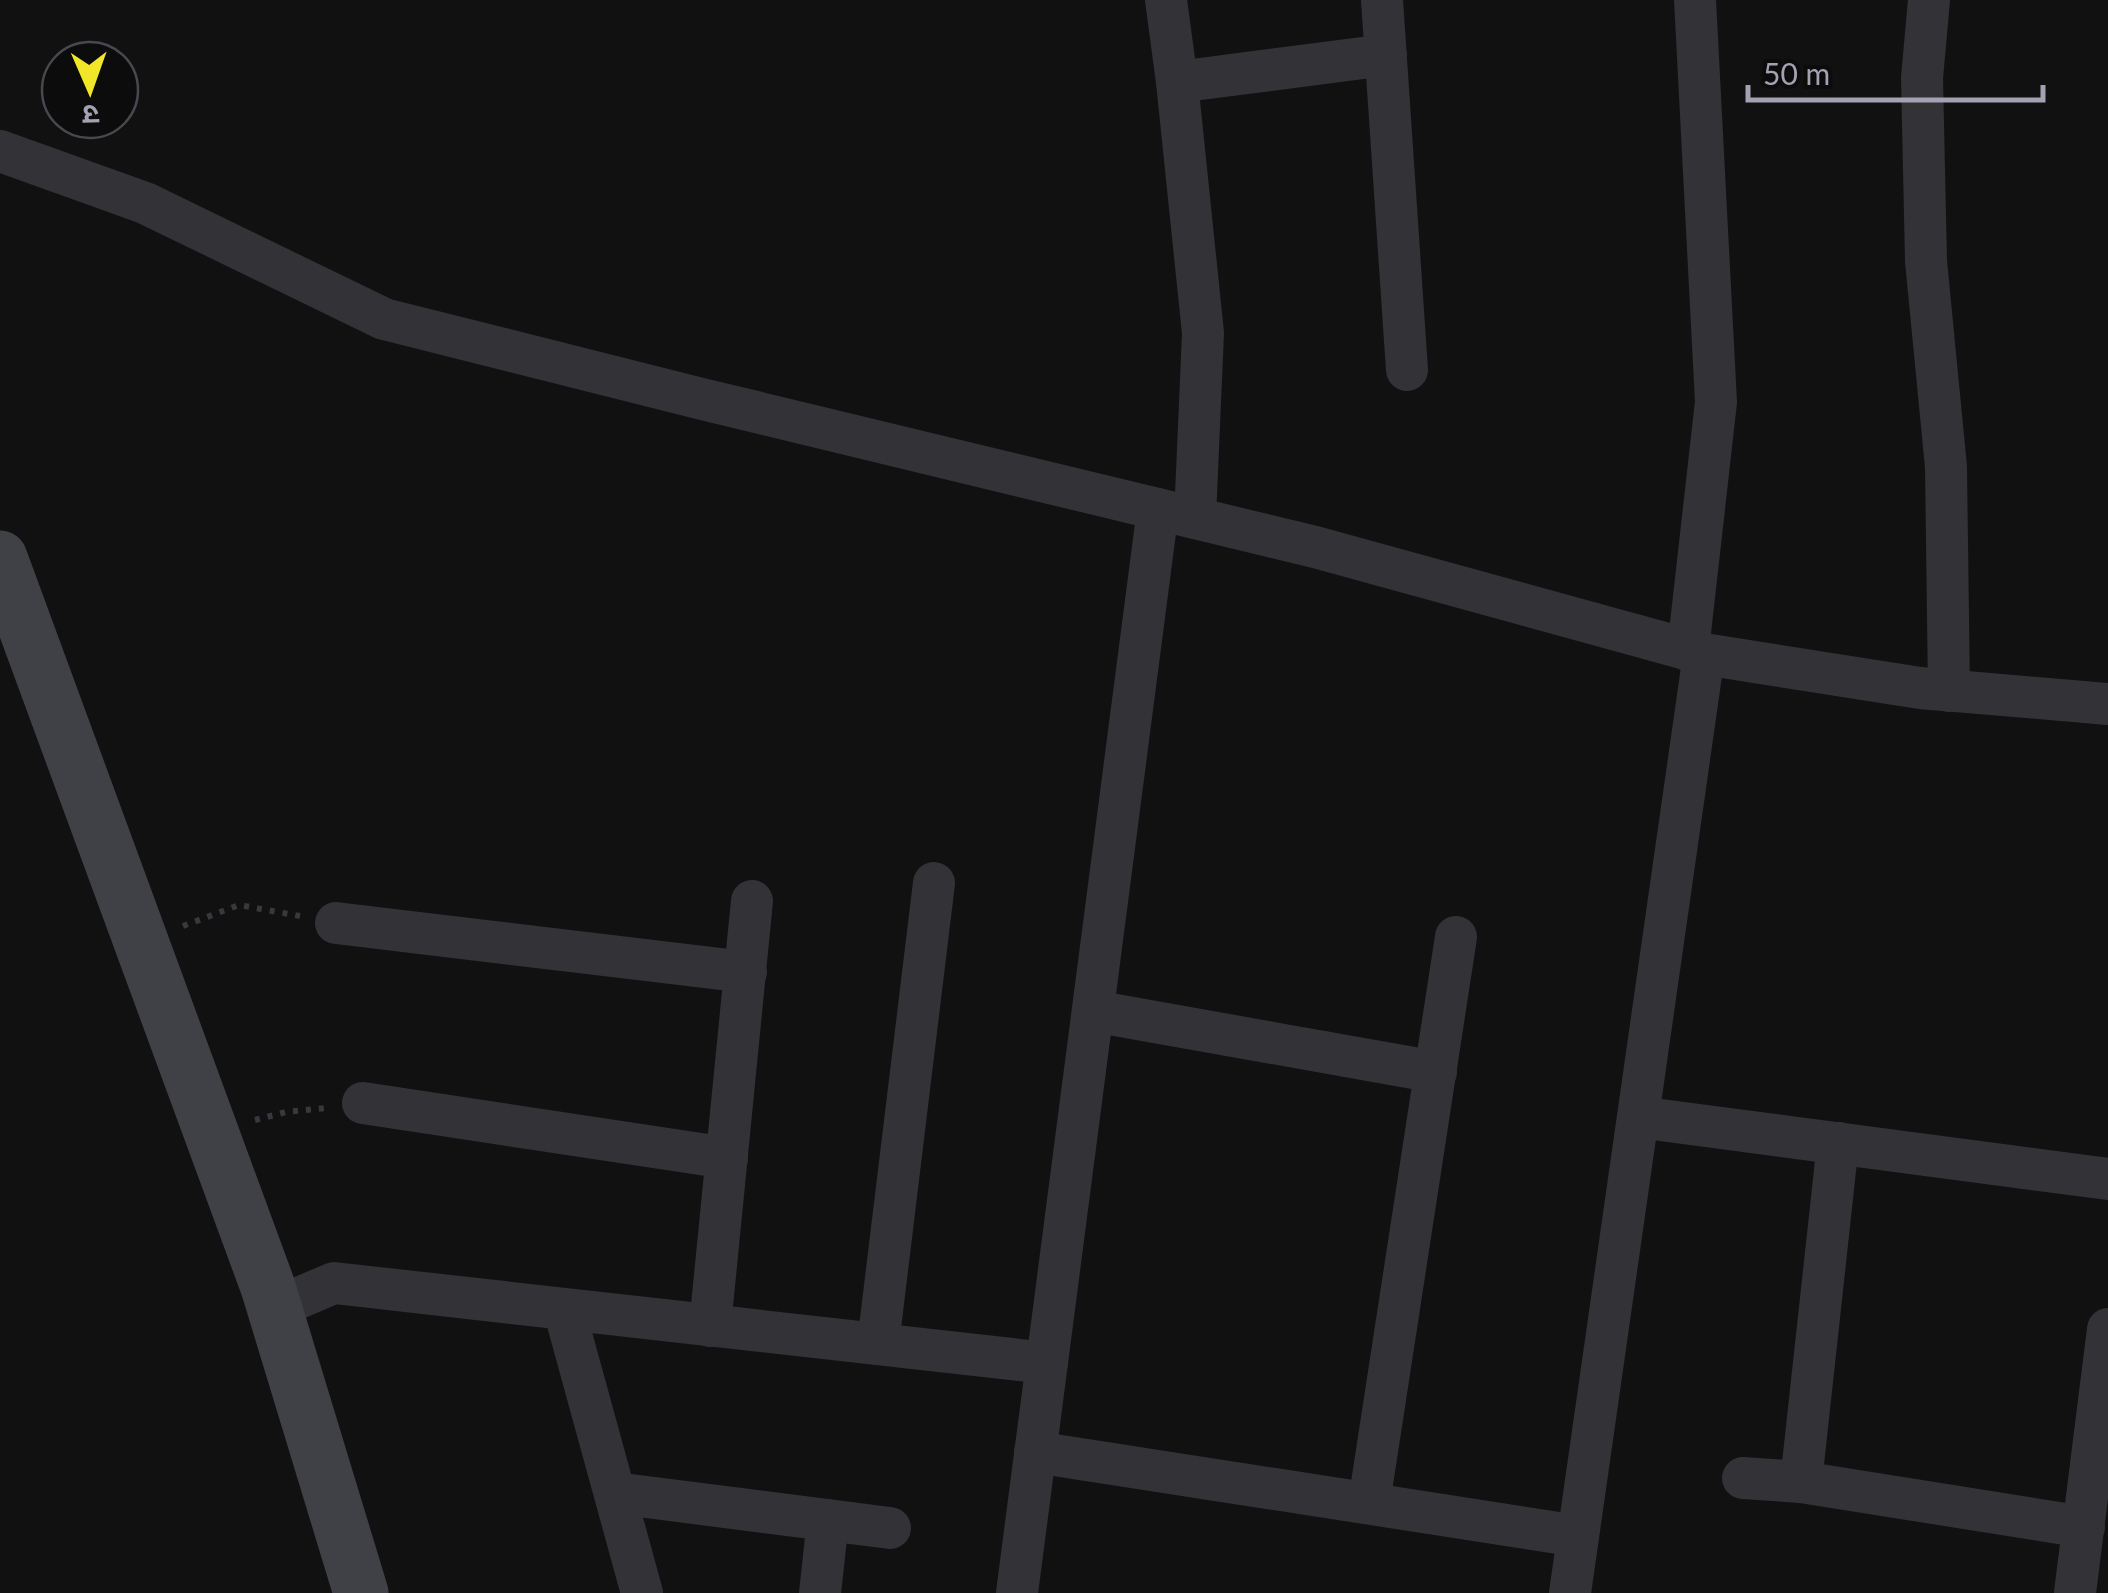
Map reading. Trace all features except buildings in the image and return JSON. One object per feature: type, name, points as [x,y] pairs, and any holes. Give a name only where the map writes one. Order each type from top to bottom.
[{"type":"street","points":[[1017,1593],[1092,1011],[1204,333],[1166,0]]},
{"type":"street","points":[[1382,0],[1407,370]]},
{"type":"street","points":[[1570,1593],[1638,1117],[1696,652],[1716,402],[1695,0]]},
{"type":"street","points":[[1928,0],[1922,78],[1926,261],[1946,468],[1949,691]]},
{"type":"street","points":[[1177,82],[1386,55]]},
{"type":"street","points":[[0,151],[146,203],[384,319],[1315,547],[1696,652],[1949,691],[2108,704]]},
{"type":"street","points":[[0,558],[275,1308],[361,1593]]},
{"type":"street","points":[[878,1344],[934,883]]},
{"type":"street","points":[[710,1326],[752,901]]},
{"type":"street","points":[[336,923],[746,972]]},
{"type":"street","points":[[1369,1503],[1456,938]]},
{"type":"street","points":[[1092,1011],[1436,1072]]},
{"type":"street","points":[[363,1103],[727,1158]]},
{"type":"street","points":[[1638,1117],[2108,1179]]},
{"type":"street","points":[[1801,1482],[1838,1143]]},
{"type":"street","points":[[275,1308],[334,1284],[1047,1363]]},
{"type":"street","points":[[564,1309],[642,1593]]},
{"type":"street","points":[[2075,1593],[2108,1329]]},
{"type":"street","points":[[1035,1452],[1578,1536]]},
{"type":"street","points":[[1743,1478],[1801,1482],[2084,1526]]},
{"type":"street","points":[[615,1492],[890,1528]]},
{"type":"street","points":[[820,1593],[828,1520]]},
{"type":"path","points":[[141,942],[239,905],[336,923]]},
{"type":"path","points":[[211,1131],[286,1112],[363,1103]]}]
